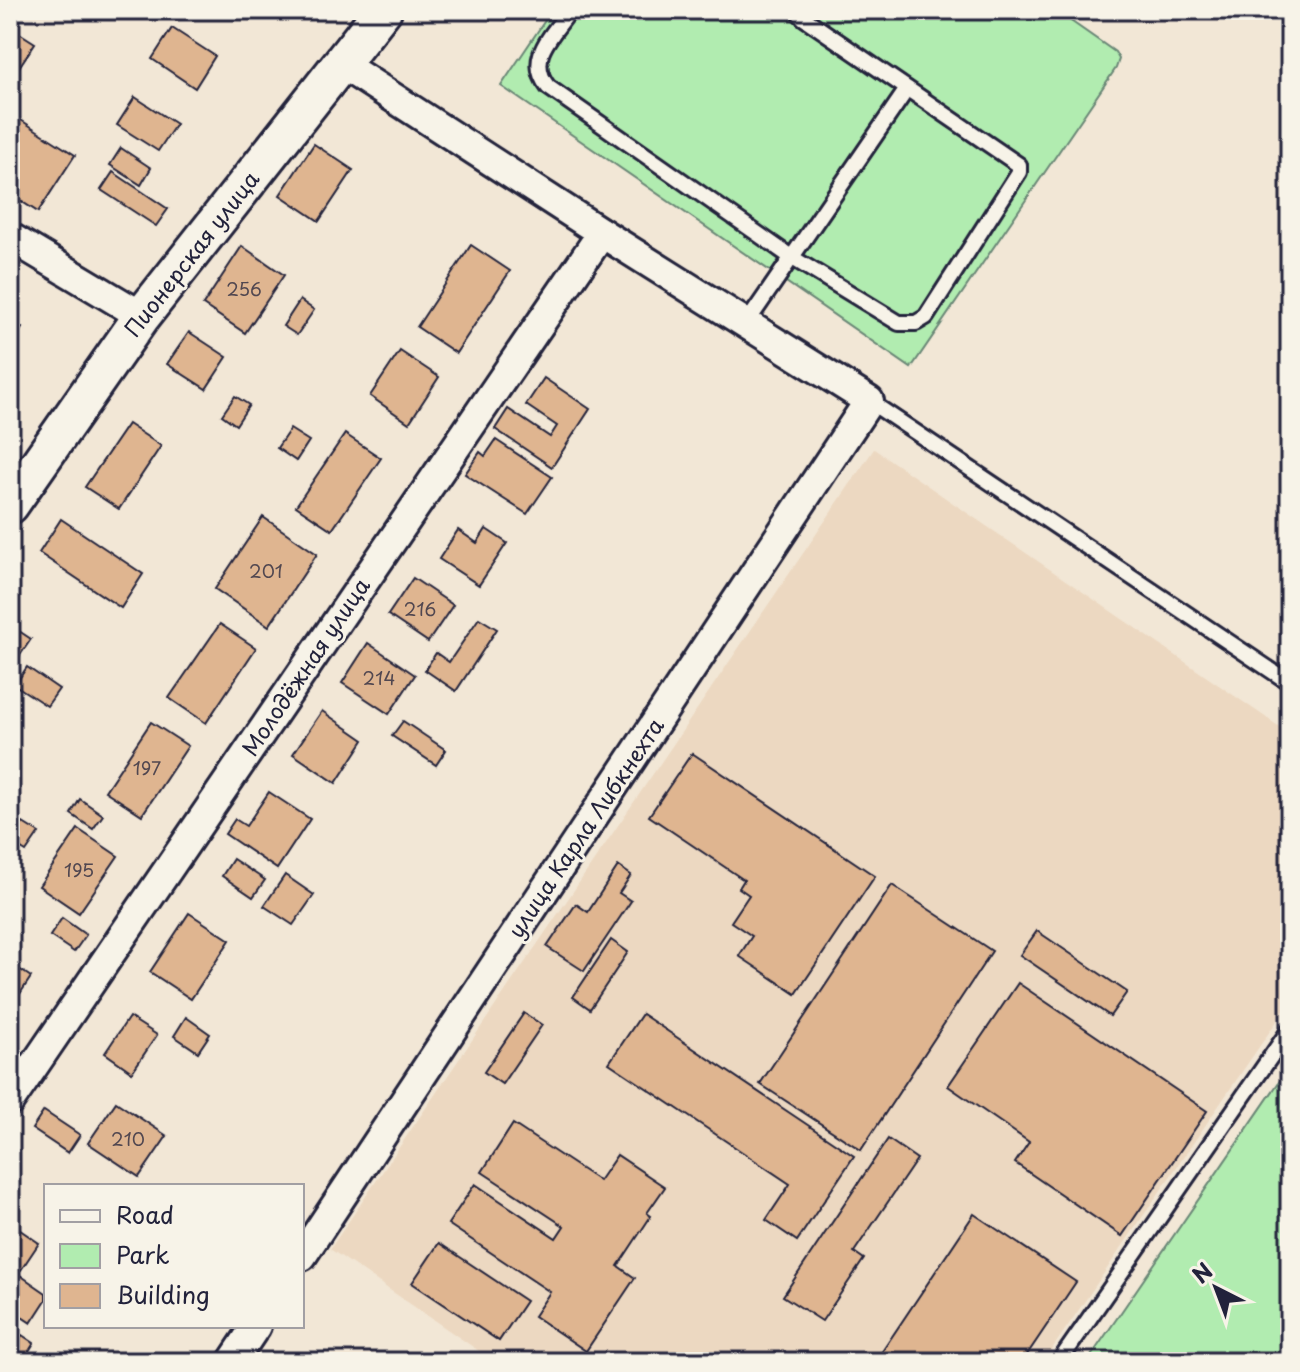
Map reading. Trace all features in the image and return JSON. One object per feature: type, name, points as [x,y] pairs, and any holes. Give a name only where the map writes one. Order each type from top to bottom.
[{"type":"street","name":"Пионерская улица","points":[[10,505],[142,316],[383,10]]},
{"type":"street","points":[[340,63],[869,401]]},
{"type":"street","name":"Молодёжная улица","points":[[10,1101],[602,233]]},
{"type":"street","points":[[10,237],[142,316]]},
{"type":"street","name":"улица Карла Либкнехта","points":[[304,1253],[869,401]]},
{"type":"street","points":[[232,1362],[255,1328]]},
{"type":"lane","points":[[570,10],[538,57],[539,72],[548,87],[791,257],[899,323],[916,323],[926,317],[1020,168],[1017,161],[907,89],[796,10]]},
{"type":"lane","points":[[746,324],[907,89]]},
{"type":"lane","points":[[869,401],[1290,683]]},
{"type":"lane","points":[[1059,1362],[1290,1029]]},
{"type":"shaded area","points":[[874,449],[1290,734],[1290,1002],[1043,1362],[495,1362],[330,1249]]},
{"type":"green space","points":[[552,10],[1055,10],[1115,52],[1119,59],[1116,68],[911,368],[501,86]]},
{"type":"green space","points":[[1290,1066],[1290,1362],[1087,1362]]},
{"type":"building","points":[[10,27],[35,43],[19,67],[10,61]]},
{"type":"building","points":[[172,28],[215,56],[195,88],[152,59]]},
{"type":"building","points":[[135,97],[176,124],[158,151],[117,125]]},
{"type":"building","points":[[10,113],[75,155],[38,212],[10,194]]},
{"type":"building","points":[[314,144],[353,170],[319,221],[280,195]]},
{"type":"building","points":[[121,148],[151,168],[141,185],[110,165]]},
{"type":"building","points":[[113,172],[168,209],[156,226],[101,190]]},
{"type":"building","points":[[471,245],[510,271],[456,353],[417,327]]},
{"type":"building","points":[[242,246],[284,275],[245,333],[203,305]]},
{"type":"building","points":[[300,300],[314,310],[297,335],[283,326]]},
{"type":"building","points":[[10,320],[22,328],[10,347]]},
{"type":"building","points":[[189,332],[227,357],[206,389],[167,364]]},
{"type":"building","points":[[400,351],[439,377],[409,423],[370,396]]},
{"type":"building","points":[[544,378],[590,409],[552,467],[495,429],[508,409],[550,437],[557,426],[526,405]]},
{"type":"building","points":[[235,396],[249,405],[236,425],[222,415]]},
{"type":"building","points":[[128,424],[161,446],[119,509],[85,487]]},
{"type":"building","points":[[290,429],[309,441],[296,461],[277,448]]},
{"type":"building","points":[[345,434],[381,458],[332,530],[296,506]]},
{"type":"building","points":[[496,440],[552,477],[527,514],[465,474],[480,452],[485,456]]},
{"type":"building","points":[[263,517],[317,554],[269,626],[215,589]]},
{"type":"building","points":[[61,519],[143,574],[121,608],[39,553]]},
{"type":"building","points":[[486,529],[507,543],[479,585],[439,559],[458,530],[477,543]]},
{"type":"building","points":[[413,578],[453,605],[428,642],[388,615]]},
{"type":"building","points":[[479,618],[497,629],[456,691],[425,670],[436,653],[449,662]]},
{"type":"building","points":[[220,624],[256,648],[206,723],[169,698]]},
{"type":"building","points":[[10,625],[31,639],[10,670]]},
{"type":"building","points":[[368,643],[415,675],[389,714],[342,683]]},
{"type":"building","points":[[27,667],[59,689],[47,706],[15,685]]},
{"type":"building","points":[[322,711],[364,740],[336,783],[293,754]]},
{"type":"building","points":[[403,721],[446,750],[436,765],[392,736]]},
{"type":"building","points":[[151,722],[188,746],[142,815],[105,791]]},
{"type":"building","points":[[692,753],[875,876],[796,994],[739,956],[752,936],[731,922],[749,895],[739,888],[744,880],[649,816]]},
{"type":"building","points":[[269,792],[310,819],[277,869],[225,834],[235,819],[246,826]]},
{"type":"building","points":[[80,799],[103,815],[93,829],[71,814]]},
{"type":"building","points":[[23,823],[39,833],[26,852],[10,842]]},
{"type":"building","points":[[78,829],[118,856],[79,913],[39,886]]},
{"type":"building","points":[[233,859],[265,880],[253,897],[222,876]]},
{"type":"building","points":[[618,866],[631,875],[619,893],[631,901],[584,971],[547,947],[576,904],[588,912]]},
{"type":"building","points":[[285,875],[314,895],[293,925],[264,906]]},
{"type":"building","points":[[892,885],[992,951],[861,1150],[760,1084]]},
{"type":"building","points":[[189,913],[230,940],[191,999],[150,972]]},
{"type":"building","points":[[62,918],[86,935],[74,952],[50,936]]},
{"type":"building","points":[[1037,931],[1127,992],[1110,1016],[1020,955]]},
{"type":"building","points":[[611,940],[628,952],[590,1009],[573,997]]},
{"type":"building","points":[[10,963],[31,977],[10,1009]]},
{"type":"building","points":[[1018,983],[1207,1111],[1122,1236],[1015,1163],[1029,1142],[948,1086]]},
{"type":"building","points":[[524,1013],[542,1025],[502,1084],[484,1072]]},
{"type":"building","points":[[642,1014],[854,1156],[797,1241],[766,1220],[790,1184],[609,1063]]},
{"type":"building","points":[[129,1017],[157,1035],[132,1072],[105,1053]]},
{"type":"building","points":[[186,1017],[210,1034],[198,1052],[174,1036]]},
{"type":"building","points":[[116,1102],[167,1136],[139,1177],[88,1143]]},
{"type":"building","points":[[44,1111],[80,1135],[68,1153],[32,1129]]},
{"type":"building","points":[[513,1124],[599,1181],[617,1155],[665,1187],[647,1213],[651,1216],[618,1266],[635,1278],[586,1351],[534,1316],[550,1292],[448,1224],[475,1184],[556,1238],[564,1226],[482,1172]]},
{"type":"building","points":[[888,1139],[917,1159],[854,1252],[864,1259],[822,1321],[783,1296]]},
{"type":"building","points":[[974,1214],[1076,1282],[1022,1362],[875,1362]]},
{"type":"building","points":[[10,1223],[39,1243],[21,1270],[10,1263]]},
{"type":"building","points":[[439,1243],[526,1301],[499,1341],[412,1283]]},
{"type":"building","points":[[17,1273],[44,1292],[44,1303],[31,1323],[10,1309],[10,1284]]},
{"type":"building","points":[[22,1335],[34,1343],[22,1362],[10,1362],[10,1352]]}]
